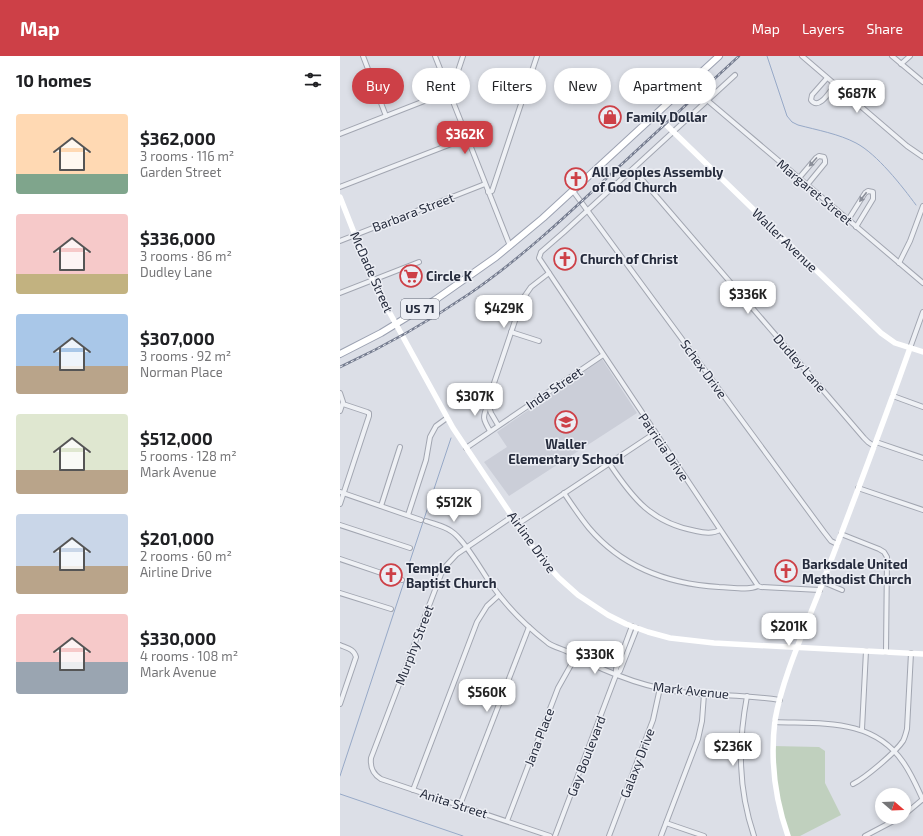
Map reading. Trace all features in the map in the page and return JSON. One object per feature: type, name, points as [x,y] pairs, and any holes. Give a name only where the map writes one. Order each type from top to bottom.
[{"type":"main road","name":"US 71","points":[[340,354],[396,324],[457,286],[510,246],[573,191],[719,56]]},
{"type":"street","points":[[363,56],[386,116]]},
{"type":"street","points":[[435,56],[440,68]]},
{"type":"street","points":[[459,68],[463,56]]},
{"type":"street","points":[[488,192],[492,190],[494,185],[537,56]]},
{"type":"street","points":[[802,56],[911,149],[923,157]]},
{"type":"street","points":[[892,56],[923,82]]},
{"type":"street","points":[[901,64],[910,56]]},
{"type":"street","points":[[716,92],[735,75]]},
{"type":"street","points":[[827,78],[812,96],[812,102],[815,104],[820,103],[835,85]]},
{"type":"street","points":[[340,134],[416,104]]},
{"type":"street","points":[[454,104],[510,246]]},
{"type":"street","points":[[588,210],[703,104]]},
{"type":"street","name":"Margaret Street","points":[[712,104],[923,283]]},
{"type":"street","name":"Waller Avenue","points":[[656,115],[875,328],[891,340],[923,352]]},
{"type":"street","points":[[340,188],[467,138]]},
{"type":"street","points":[[799,178],[816,158],[819,156],[824,157],[826,160],[825,164],[807,185]]},
{"type":"street","name":"Dudley Lane","points":[[633,169],[868,442],[923,458]]},
{"type":"street","name":"Barbara Street","points":[[340,241],[485,184]]},
{"type":"street","name":"Schex Drive","points":[[573,191],[824,532],[837,544]]},
{"type":"street","points":[[848,220],[865,193],[868,191],[873,192],[874,199],[856,227]]},
{"type":"street","name":"McDade Street","points":[[340,197],[373,280],[396,324]]},
{"type":"street","points":[[899,263],[910,241],[923,206]]},
{"type":"street","name":"Patricia Drive","points":[[588,210],[539,255],[539,259],[758,586]]},
{"type":"street","points":[[340,293],[419,262]]},
{"type":"street","points":[[490,431],[483,416],[521,303],[527,293],[538,281],[549,273]]},
{"type":"street","points":[[788,836],[779,808],[774,784],[773,746],[775,722],[780,700],[798,647],[893,396],[923,312]]},
{"type":"street","name":"Airline Drive","points":[[396,324],[447,418],[538,555],[568,587],[598,609],[634,627],[662,636],[692,641],[923,654]]},
{"type":"street","points":[[511,332],[539,341]]},
{"type":"street","name":"Inda Street","points":[[466,448],[603,355]]},
{"type":"street","points":[[340,393],[343,399],[340,411]]},
{"type":"street","points":[[893,396],[923,407]]},
{"type":"street","points":[[340,504],[342,492],[369,418],[369,413],[342,404]]},
{"type":"street","points":[[488,404],[498,425]]},
{"type":"street","points":[[408,515],[426,460],[430,437],[436,426],[447,418]]},
{"type":"street","points":[[518,524],[655,433]]},
{"type":"street","points":[[381,506],[400,447]]},
{"type":"street","points":[[609,463],[629,492],[654,514],[672,524],[694,531],[712,532],[720,530]]},
{"type":"street","points":[[858,488],[923,510]]},
{"type":"street","name":"Mark Avenue","points":[[342,492],[451,530],[466,547],[499,595],[514,613],[553,646],[637,683],[660,688],[704,694],[747,696],[780,700]]},
{"type":"street","points":[[564,493],[583,521],[600,539],[624,559],[645,571],[671,580],[693,585],[749,588],[758,586],[820,590]]},
{"type":"street","name":"Murphy Street","points":[[371,758],[438,580],[447,564],[466,547],[513,516]]},
{"type":"street","points":[[340,525],[410,548]]},
{"type":"street","points":[[841,534],[879,549],[884,552],[887,557],[886,652]]},
{"type":"street","points":[[340,559],[402,580]]},
{"type":"street","points":[[823,582],[842,590]]},
{"type":"street","points":[[340,593],[391,609]]},
{"type":"street","points":[[413,790],[476,622],[487,606],[499,595]]},
{"type":"street","points":[[460,805],[529,626]]},
{"type":"street","name":"Gay Boulevard","points":[[555,836],[616,675],[620,671],[634,627]]},
{"type":"street","points":[[340,646],[350,649],[355,653],[355,660],[340,704]]},
{"type":"street","points":[[862,729],[866,650]]},
{"type":"street","points":[[853,784],[867,776],[902,743],[906,734],[911,653]]},
{"type":"street","name":"Jana Place","points":[[507,821],[560,684],[576,656]]},
{"type":"street","name":"Galaxy Drive","points":[[609,836],[653,720],[660,688]]},
{"type":"street","points":[[661,836],[700,733],[704,694]]},
{"type":"street","points":[[747,696],[741,733],[741,770],[745,804],[754,836]]},
{"type":"street","points":[[775,722],[845,726],[862,729],[880,738],[894,750],[906,766],[923,799],[911,809]]},
{"type":"street","name":"Anita Street","points":[[371,758],[371,768],[376,776],[381,779],[550,836]]},
{"type":"street","points":[[666,823],[704,836]]},
{"type":"street","points":[[865,836],[888,824]]},
{"type":"shaded area","name":"Waller Elementary School","points":[[602,359],[637,413],[509,496],[484,462],[507,447],[497,432]]},
{"type":"green space","points":[[773,746],[819,747],[825,751],[825,783],[841,815],[800,836],[789,836],[780,812]]},
{"type":"waterway","points":[[767,56],[787,116],[792,122],[842,137],[864,148],[881,162],[916,205]]},
{"type":"waterway","points":[[409,564],[451,438]]},
{"type":"waterway","points":[[340,776],[404,582]]},
{"type":"waterway","points":[[340,794],[463,836]]},
{"type":"railway","points":[[340,367],[422,324],[469,294],[506,267],[559,222],[739,56]]},
{"type":"place","name":"Family Dollar","points":[[610,117]]},
{"type":"place","name":"All Peoples Assembly of God Church","points":[[576,179]]},
{"type":"place","name":"Church of Christ","points":[[565,259]]},
{"type":"place","name":"Circle K","points":[[411,276]]},
{"type":"place","name":"Waller Elementary School","points":[[566,422]]},
{"type":"place","name":"Barksdale United Methodist Church","points":[[786,571]]},
{"type":"place","name":"Temple Baptist Church","points":[[391,575]]}]
